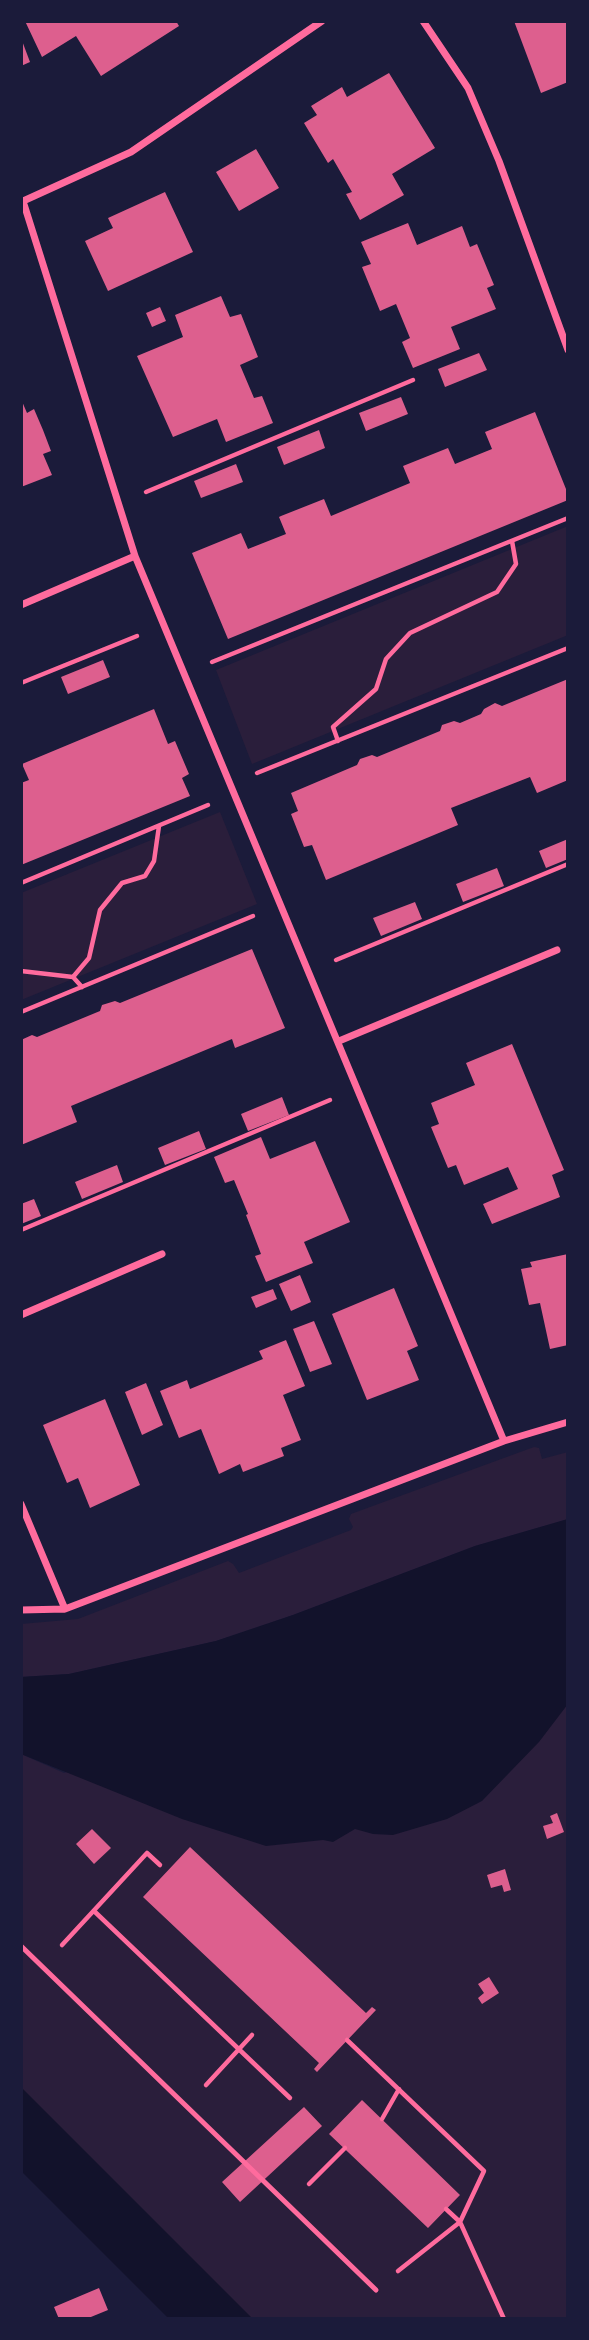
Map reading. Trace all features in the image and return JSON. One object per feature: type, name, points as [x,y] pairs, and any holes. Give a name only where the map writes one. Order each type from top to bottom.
[{"type":"street","points":[[322,21],[131,152],[22,202],[135,556],[504,1441]]},
{"type":"street","points":[[424,21],[468,88],[499,161],[568,350]]},
{"type":"street","points":[[21,605],[135,556]]},
{"type":"street","points":[[339,1041],[556,950]]},
{"type":"street","points":[[21,1315],[162,1254]]},
{"type":"street","points":[[21,1610],[65,1609],[504,1441],[568,1422]]},
{"type":"street","points":[[21,1504],[65,1609]]},
{"type":"lane","points":[[21,1945],[376,2290]]},
{"type":"path","points":[[119,504],[413,380]]},
{"type":"path","points":[[184,673],[568,517]]},
{"type":"path","points":[[338,741],[333,727],[376,689],[386,659],[410,633],[497,592],[516,564],[512,540]]},
{"type":"path","points":[[21,684],[164,625]]},
{"type":"path","points":[[230,784],[568,648]]},
{"type":"path","points":[[21,883],[235,794]]},
{"type":"path","points":[[73,977],[89,958],[100,910],[122,883],[145,876],[154,861],[159,826]]},
{"type":"path","points":[[308,972],[568,864]]},
{"type":"path","points":[[21,1012],[279,905]]},
{"type":"path","points":[[21,971],[73,977],[82,987]]},
{"type":"path","points":[[21,1230],[358,1088]]},
{"type":"path","points":[[43,1966],[147,1853],[160,1865]]},
{"type":"path","points":[[94,1911],[290,2098]]},
{"type":"path","points":[[187,2106],[252,2035]]},
{"type":"path","points":[[347,2040],[484,2171],[460,2222],[376,2290]]},
{"type":"path","points":[[382,2119],[398,2089]]},
{"type":"path","points":[[290,2206],[345,2148]]},
{"type":"path","points":[[446,2209],[460,2222],[504,2319]]},
{"type":"shaded area","points":[[568,526],[568,635],[252,764],[216,670]]},
{"type":"shaded area","points":[[220,812],[257,904],[21,1000],[21,893]]},
{"type":"shaded area","points":[[534,1447],[539,1448],[542,1459],[568,1452],[568,1519],[475,1546],[293,1615],[216,1641],[69,1674],[21,1677],[21,1624],[78,1619],[228,1561],[239,1573],[351,1530],[351,1514]]},
{"type":"shaded area","points":[[568,1519],[568,1704],[539,1742],[482,1801],[447,1819],[393,1835],[373,1834],[355,1829],[333,1842],[323,1840],[266,1846],[182,1819],[21,1754],[21,1677],[69,1674],[216,1641],[293,1615],[475,1546]]},
{"type":"shaded area","points":[[568,1562],[568,2319],[204,2319],[21,2147],[21,1754],[64,1773]]},
{"type":"shaded area","points":[[21,2087],[253,2319],[169,2319],[21,2171]]},
{"type":"building","points":[[25,21],[176,21],[179,26],[101,76],[76,36],[42,57]]},
{"type":"building","points":[[514,21],[568,21],[568,82],[541,93]]},
{"type":"building","points":[[21,38],[30,62],[21,66]]},
{"type":"building","points":[[389,73],[435,148],[392,174],[404,195],[360,220],[346,194],[352,192],[333,159],[328,163],[304,123],[317,115],[311,106],[342,87],[347,97]]},
{"type":"building","points":[[256,149],[279,188],[239,211],[216,172]]},
{"type":"building","points":[[165,192],[193,252],[108,291],[85,241],[113,228],[108,218]]},
{"type":"building","points":[[408,223],[417,245],[462,226],[470,247],[477,244],[494,285],[487,288],[496,309],[451,327],[460,349],[413,368],[402,342],[410,338],[396,304],[380,311],[362,267],[371,264],[361,242]]},
{"type":"building","points":[[221,296],[230,317],[241,314],[258,357],[240,365],[254,398],[262,396],[273,423],[226,442],[217,419],[173,437],[137,356],[183,337],[175,315]]},
{"type":"building","points":[[160,307],[166,321],[152,327],[146,313]]},
{"type":"building","points":[[479,353],[487,370],[445,387],[438,369]]},
{"type":"building","points":[[401,397],[408,414],[366,431],[359,413]]},
{"type":"building","points":[[21,399],[27,413],[34,409],[43,430],[51,451],[43,454],[52,475],[21,487]]},
{"type":"building","points":[[535,412],[568,494],[568,500],[228,639],[192,553],[241,533],[248,549],[286,534],[279,517],[324,499],[331,516],[410,483],[403,466],[448,448],[455,464],[492,449],[485,432]]},
{"type":"building","points":[[319,430],[325,448],[284,465],[277,447]]},
{"type":"building","points":[[236,464],[243,482],[201,498],[194,481]]},
{"type":"building","points":[[103,660],[110,677],[68,694],[61,677]]},
{"type":"building","points":[[568,679],[568,780],[537,793],[530,777],[451,808],[458,825],[326,880],[312,845],[304,847],[291,814],[298,811],[291,793],[357,765],[360,759],[372,755],[377,757],[440,731],[442,725],[454,721],[460,723],[481,714],[495,703],[502,706]]},
{"type":"building","points":[[154,709],[168,744],[175,741],[189,774],[182,778],[190,796],[21,865],[21,783],[29,780],[22,764]]},
{"type":"building","points":[[568,839],[568,859],[546,868],[539,851]]},
{"type":"building","points":[[497,868],[504,886],[463,902],[456,884]]},
{"type":"building","points":[[415,902],[422,919],[381,936],[373,918]]},
{"type":"building","points":[[252,949],[285,1028],[235,1048],[232,1039],[71,1106],[77,1122],[21,1145],[21,1040],[32,1035],[37,1037],[100,1011],[102,1005],[115,1001],[120,1003]]},
{"type":"building","points":[[512,1044],[564,1170],[552,1175],[560,1197],[492,1224],[483,1204],[518,1189],[508,1167],[464,1185],[456,1165],[448,1168],[431,1127],[439,1124],[431,1103],[475,1085],[466,1063]]},
{"type":"building","points":[[282,1097],[289,1115],[248,1131],[241,1114]]},
{"type":"building","points":[[199,1131],[206,1149],[165,1165],[158,1148]]},
{"type":"building","points":[[261,1137],[270,1159],[315,1141],[350,1222],[304,1242],[313,1263],[266,1282],[255,1256],[261,1254],[234,1180],[225,1183],[214,1157]]},
{"type":"building","points":[[117,1165],[123,1182],[82,1199],[75,1182]]},
{"type":"building","points":[[34,1199],[41,1216],[21,1224],[21,1204]]},
{"type":"building","points":[[568,1254],[568,1345],[550,1349],[540,1303],[529,1305],[521,1269],[532,1267],[530,1262]]},
{"type":"building","points":[[300,1275],[311,1302],[291,1311],[279,1284]]},
{"type":"building","points":[[394,1288],[418,1346],[407,1351],[419,1380],[367,1400],[332,1314]]},
{"type":"building","points":[[273,1289],[277,1299],[256,1308],[251,1297]]},
{"type":"building","points":[[314,1321],[332,1364],[310,1372],[293,1329]]},
{"type":"building","points":[[286,1340],[305,1386],[283,1395],[301,1440],[281,1448],[284,1456],[243,1472],[240,1464],[219,1474],[201,1429],[179,1438],[160,1391],[187,1380],[190,1389],[263,1359],[259,1351]]},
{"type":"building","points":[[146,1383],[163,1425],[142,1435],[125,1392]]},
{"type":"building","points":[[105,1399],[140,1485],[90,1508],[78,1478],[67,1483],[43,1425]]},
{"type":"building","points":[[557,1813],[564,1832],[547,1839],[543,1826],[553,1823],[550,1816]]},
{"type":"building","points":[[92,1829],[111,1848],[94,1864],[76,1844]]},
{"type":"building","points":[[190,1847],[366,2013],[372,2007],[376,2010],[317,2072],[314,2069],[319,2063],[143,1897]]},
{"type":"building","points":[[505,1869],[511,1890],[504,1892],[502,1885],[491,1888],[487,1875]]},
{"type":"building","points":[[489,1977],[499,1993],[482,2004],[478,1998],[484,1993],[478,1984]]},
{"type":"building","points":[[362,2100],[460,2195],[428,2228],[329,2134]]},
{"type":"building","points":[[304,2107],[322,2126],[240,2202],[222,2182]]},
{"type":"building","points":[[99,2288],[108,2310],[86,2319],[59,2319],[54,2307]]}]
